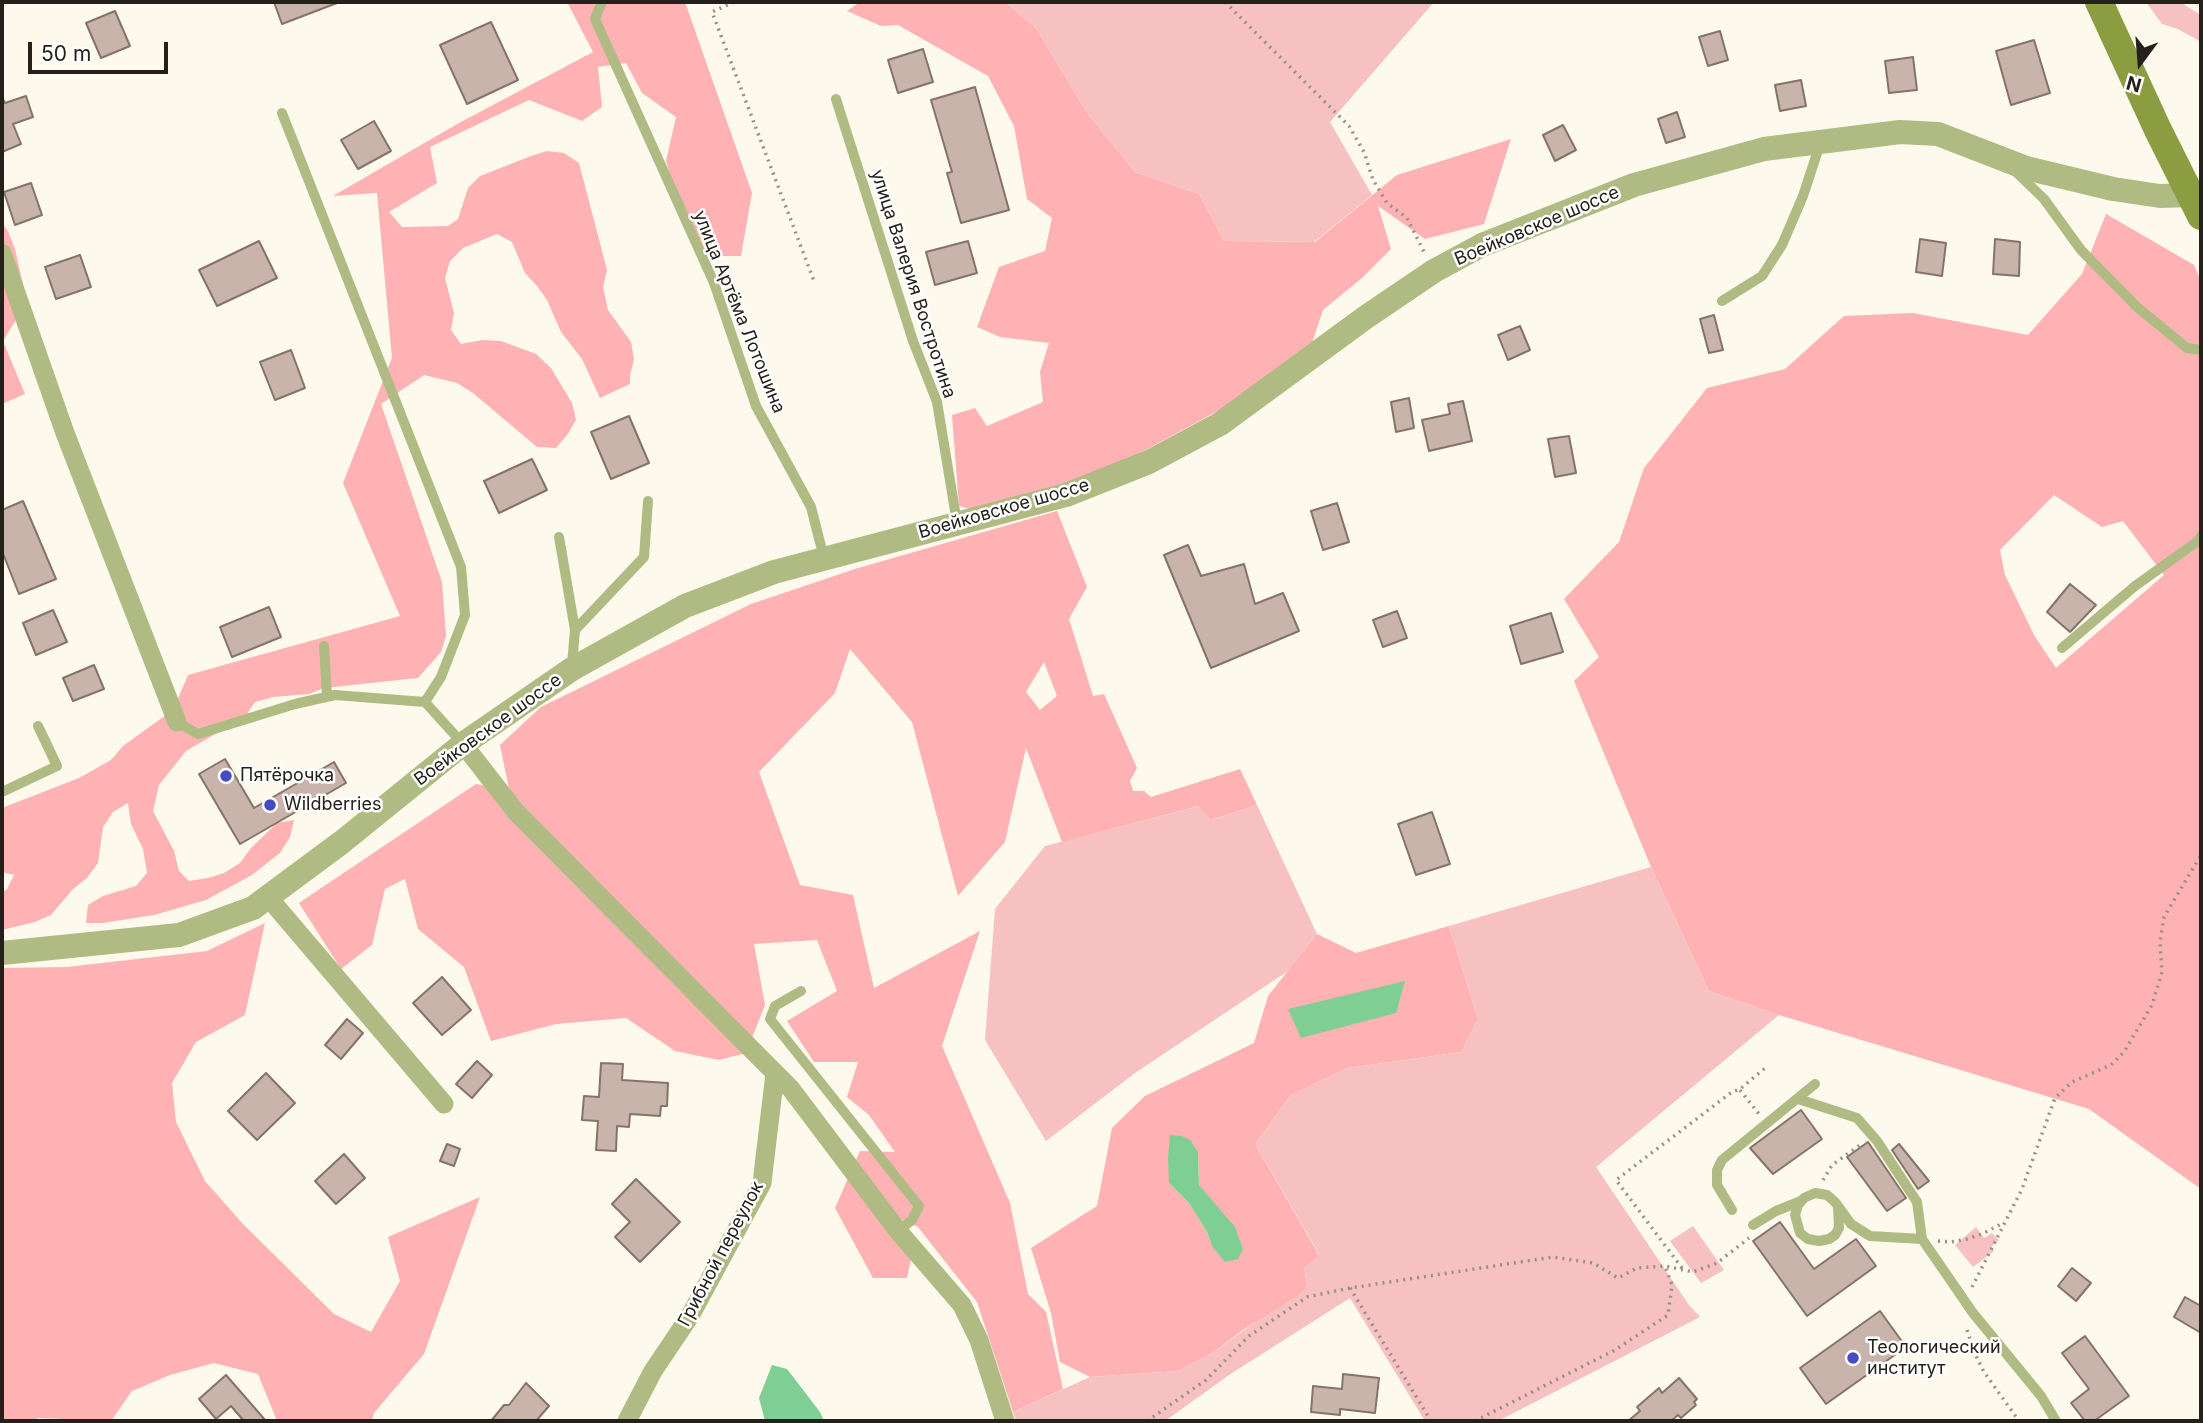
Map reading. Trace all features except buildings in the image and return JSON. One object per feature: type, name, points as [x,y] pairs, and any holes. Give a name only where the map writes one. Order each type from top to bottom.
[{"type":"main road","points":[[2099,2],[2158,130],[2198,201]]},
{"type":"street","name":"Воейковское шоссе","points":[[2,953],[180,935],[253,908],[342,842],[463,744],[572,668],[685,606],[774,572],[1066,495],[1149,462],[1220,424],[1366,317],[1434,271],[1482,245],[1634,185],[1764,149],[1900,132],[1938,134],[2026,168],[2113,189],[2198,201]]},
{"type":"street","points":[[2,253],[65,433],[177,722]]},
{"type":"street","points":[[463,744],[516,812],[791,1089],[898,1231],[962,1305],[979,1340],[1004,1421]]},
{"type":"street","points":[[268,897],[444,1104]]},
{"type":"street","name":"Грибной переулок","points":[[627,1421],[653,1371],[690,1316],[762,1183],[775,1073]]},
{"type":"lane","name":"улица Артёма Лотошина","points":[[602,2],[595,19],[714,283],[756,406],[811,507],[824,558]]},
{"type":"lane","name":"улица Валерия Востротина","points":[[836,99],[913,341],[937,402],[957,523]]},
{"type":"lane","points":[[282,113],[461,567],[465,615],[441,677],[425,702]]},
{"type":"lane","points":[[1722,301],[1762,276],[1782,245],[1803,196],[1820,141]]},
{"type":"lane","points":[[2003,159],[2044,199],[2081,250],[2137,307],[2187,348],[2201,350]]},
{"type":"lane","points":[[575,631],[644,557],[648,501]]},
{"type":"lane","points":[[2062,648],[2118,599],[2198,541],[2201,536]]},
{"type":"lane","points":[[559,537],[575,631],[572,668]]},
{"type":"lane","points":[[324,646],[327,696]]},
{"type":"lane","points":[[177,722],[198,734],[335,695],[425,702],[463,744]]},
{"type":"lane","points":[[2,792],[57,766],[38,726]]},
{"type":"lane","points":[[801,991],[775,1006],[770,1019],[919,1206],[912,1220],[898,1231]]},
{"type":"lane","points":[[1732,1210],[1717,1185],[1717,1170],[1722,1160],[1815,1084]]},
{"type":"lane","points":[[1798,1099],[1857,1118],[1873,1136],[1917,1202],[1922,1240],[1963,1298],[2041,1396],[2056,1421]]},
{"type":"lane","points":[[1753,1225],[1815,1193],[1827,1195],[1851,1224],[1870,1237],[1922,1240]]},
{"type":"lane","points":[[1801,1201],[1795,1214],[1800,1233],[1808,1239],[1819,1241],[1835,1235],[1839,1228],[1838,1207]]},
{"type":"path","points":[[734,2],[712,12],[814,281]]},
{"type":"path","points":[[1225,2],[1349,126],[1364,152],[1373,180],[1387,203],[1407,218],[1434,271]]},
{"type":"path","points":[[2019,1421],[1984,1372],[1974,1352],[1963,1298],[2022,1189],[2055,1098],[2071,1082],[2111,1065],[2124,1052],[2152,1004],[2162,972],[2160,942],[2164,917],[2201,855]]},
{"type":"path","points":[[1683,1270],[1616,1180],[1765,1068]]},
{"type":"path","points":[[1740,1089],[1767,1124]]},
{"type":"path","points":[[1815,1193],[1832,1165],[1873,1136]]},
{"type":"path","points":[[1922,1240],[1951,1242],[1982,1234],[2005,1222],[2013,1206]]},
{"type":"path","points":[[1147,1421],[1206,1380],[1249,1336],[1307,1297],[1553,1257],[1593,1263],[1618,1278],[1637,1268],[1665,1266],[1693,1272],[1717,1263],[1747,1241],[1753,1232],[1753,1225]]},
{"type":"path","points":[[1673,1256],[1679,1253]]},
{"type":"path","points":[[1475,1421],[1615,1350],[1668,1315],[1672,1285],[1665,1266]]},
{"type":"path","points":[[1350,1288],[1431,1421]]},
{"type":"shaded area","points":[[567,2],[685,2],[752,193],[741,256],[703,256],[683,221],[666,161],[676,117],[642,93],[626,63],[598,67],[602,107],[582,121],[529,100],[430,147],[437,183],[389,212],[402,227],[448,226],[458,219],[468,188],[480,176],[531,156],[547,151],[564,153],[579,163],[607,270],[603,287],[608,310],[631,342],[634,359],[630,384],[600,398],[582,359],[561,332],[547,300],[525,273],[512,242],[497,234],[463,248],[450,261],[445,278],[454,313],[451,330],[461,344],[482,340],[501,341],[536,354],[551,368],[572,403],[576,420],[556,448],[537,447],[473,393],[457,383],[424,375],[381,404],[442,582],[446,636],[441,652],[418,678],[324,688],[309,694],[273,697],[255,702],[245,717],[186,751],[159,785],[153,811],[174,851],[179,871],[189,881],[224,873],[240,863],[251,848],[277,823],[294,820],[290,837],[280,853],[252,875],[206,900],[154,915],[86,923],[88,905],[103,896],[136,886],[147,873],[143,849],[131,824],[128,803],[113,812],[103,827],[98,863],[51,915],[2,930],[2,893],[14,875],[2,872],[2,808],[79,778],[111,760],[123,746],[166,715],[177,701],[188,675],[400,616],[343,483],[392,358],[377,193],[333,196],[459,123],[593,52]]},
{"type":"shaded area","points":[[860,2],[1005,2],[1036,28],[1088,114],[1135,172],[1199,194],[1224,241],[1315,242],[1397,175],[1511,139],[1484,224],[1425,239],[1378,206],[1391,249],[1362,278],[1323,310],[1312,343],[1227,406],[1101,474],[974,510],[959,506],[952,415],[975,408],[987,426],[1043,402],[1040,372],[1049,343],[1000,337],[977,327],[999,267],[1045,251],[1052,218],[1027,199],[1014,126],[988,76],[898,25],[881,26],[847,11]]},
{"type":"shaded area","points":[[1005,2],[1434,2],[1330,122],[1372,195],[1314,242],[1224,241],[1199,194],[1135,172],[1088,114],[1036,28]]},
{"type":"shaded area","points":[[2146,2],[2180,2],[2201,15],[2201,42],[2178,29],[2162,24]]},
{"type":"shaded area","points":[[2106,214],[2194,265],[2201,281],[2201,1189],[2089,1109],[1779,1015],[1709,991],[1651,867],[1574,681],[1599,657],[1564,599],[1619,542],[1644,468],[1707,388],[1785,369],[1844,316],[1913,313],[2028,335],[2082,274]],"holes":[[[2054,495],[2102,527],[2123,521],[2164,575],[2056,668],[2034,635],[2005,575],[2000,550]]]},
{"type":"shaded area","points":[[2,223],[15,249],[27,302],[3,341],[25,394],[2,404]]},
{"type":"shaded area","points":[[1057,511],[1087,587],[1069,619],[1093,696],[1104,694],[1137,768],[1130,781],[1133,791],[1144,791],[1151,797],[1240,769],[1257,805],[1211,820],[1199,806],[1062,842],[1026,748],[1005,842],[958,896],[912,722],[850,649],[835,693],[759,772],[800,885],[853,895],[874,988],[980,931],[942,1046],[1010,1203],[1028,1294],[1046,1312],[1063,1389],[1013,1412],[977,1302],[918,1227],[902,1220],[915,1240],[907,1278],[873,1278],[835,1208],[860,1151],[895,1152],[869,1115],[847,1097],[858,1062],[814,1062],[787,1021],[837,991],[817,940],[754,944],[765,1005],[746,1053],[719,1060],[675,1051],[626,1018],[556,1024],[491,1041],[464,967],[418,929],[405,879],[385,889],[372,945],[341,969],[299,903],[476,784],[509,789],[500,745],[541,707],[751,604],[855,569]],"holes":[[[1044,662],[1057,696],[1040,710],[1026,692]]]},
{"type":"shaded area","points":[[1257,805],[1317,934],[1288,971],[1135,1073],[1046,1141],[985,1040],[995,909],[1045,846],[1200,806],[1212,820]]},
{"type":"shaded area","points":[[1651,867],[1709,991],[1779,1015],[1596,1167],[1689,1305],[1700,1317],[1498,1421],[1425,1421],[1350,1298],[1229,1375],[1165,1421],[1016,1421],[1013,1412],[1090,1377],[1178,1371],[1214,1352],[1307,1285],[1304,1268],[1319,1254],[1255,1144],[1291,1095],[1348,1068],[1461,1052],[1478,1019],[1449,926]]},
{"type":"shaded area","points":[[265,923],[245,1015],[196,1042],[172,1083],[176,1122],[205,1181],[242,1223],[334,1314],[371,1332],[400,1281],[388,1237],[480,1197],[424,1354],[374,1413],[372,1421],[277,1421],[258,1374],[214,1363],[170,1375],[132,1391],[111,1421],[39,1418],[30,1421],[2,1421],[2,968],[67,967],[207,951]]},
{"type":"shaded area","points":[[1449,926],[1478,1019],[1461,1052],[1348,1068],[1291,1095],[1255,1144],[1319,1255],[1304,1268],[1307,1285],[1299,1295],[1243,1330],[1214,1352],[1178,1371],[1090,1377],[1060,1362],[1051,1313],[1031,1248],[1097,1206],[1112,1128],[1145,1096],[1254,1043],[1268,996],[1317,934],[1356,953]],"holes":[[[1198,1152],[1199,1185],[1207,1197],[1212,1246],[1207,1232],[1189,1203],[1169,1183]]]},
{"type":"shaded area","points":[[1405,981],[1396,1013],[1301,1038],[1288,1009]]},
{"type":"shaded area","points":[[1170,1135],[1190,1140],[1198,1152],[1199,1185],[1235,1227],[1243,1249],[1238,1259],[1225,1262],[1212,1246],[1207,1232],[1189,1203],[1169,1183]]},
{"type":"shaded area","points":[[1693,1226],[1724,1270],[1701,1283],[1670,1241]]},
{"type":"shaded area","points":[[1976,1227],[1984,1238],[1992,1233],[1999,1240],[1991,1247],[1994,1251],[1973,1267],[1955,1245]]},
{"type":"shaded area","points":[[772,1365],[787,1369],[824,1421],[765,1421],[759,1398]]},
{"type":"place","name":"Пятёрочка","points":[[226,776]]},
{"type":"place","name":"Wildberries","points":[[270,805]]},
{"type":"place","name":"Теологический институт","points":[[1853,1358]]}]
